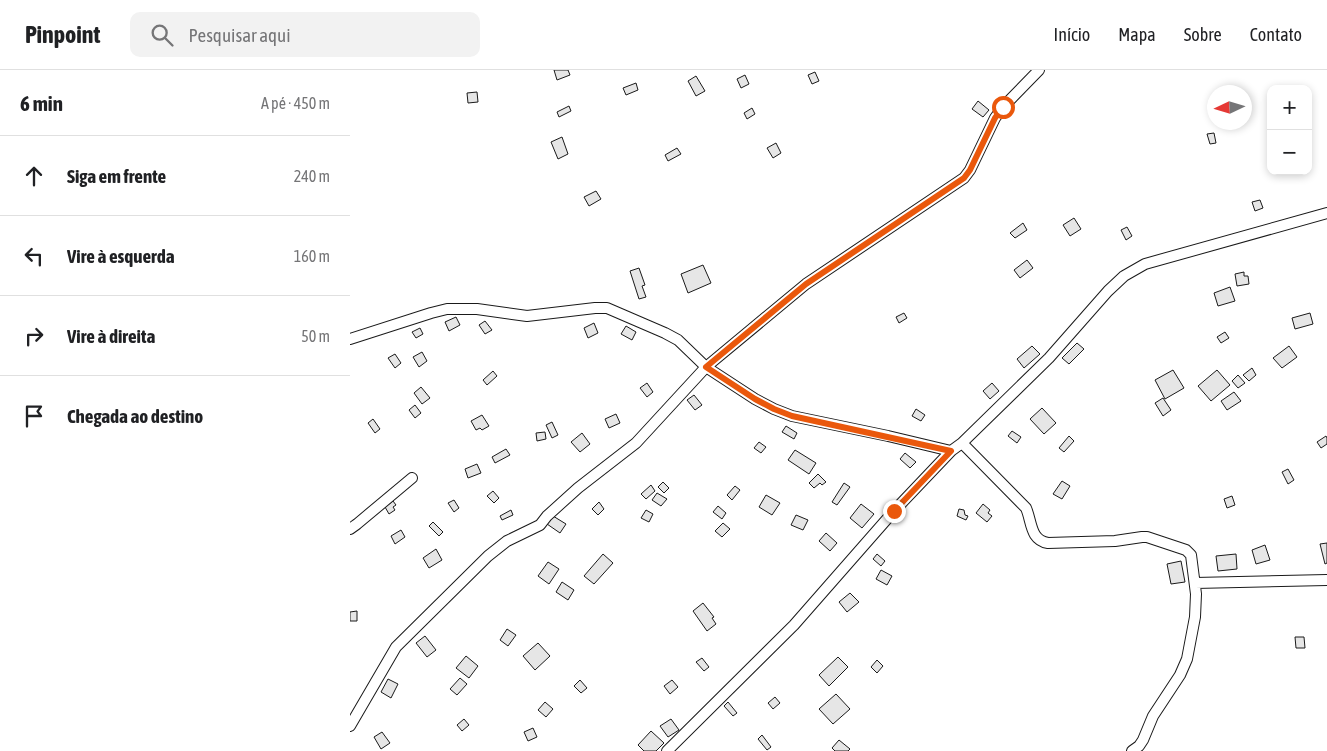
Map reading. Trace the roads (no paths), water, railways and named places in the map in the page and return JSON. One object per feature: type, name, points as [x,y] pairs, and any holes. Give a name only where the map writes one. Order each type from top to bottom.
[{"type":"street","points":[[350,726],[396,647],[488,556],[507,541],[540,525],[547,516],[578,488],[636,443],[706,367],[806,284],[964,178],[970,170],[995,118],[1003,107],[1039,70]]},
{"type":"street","points":[[667,751],[794,625],[894,511],[951,451],[962,443],[1049,358],[1108,291],[1124,276],[1145,264],[1327,213]]},
{"type":"street","points":[[350,339],[447,309],[477,309],[527,316],[607,308],[678,340],[706,367],[774,409],[792,416],[951,451]]},
{"type":"street","points":[[962,443],[1026,508],[1032,529],[1041,542],[1115,541],[1142,536],[1189,552],[1195,583],[1195,617],[1187,659],[1180,675],[1153,716],[1143,740],[1132,751]]},
{"type":"street","points":[[350,528],[412,478]]},
{"type":"street","points":[[1195,583],[1327,580]]}]
